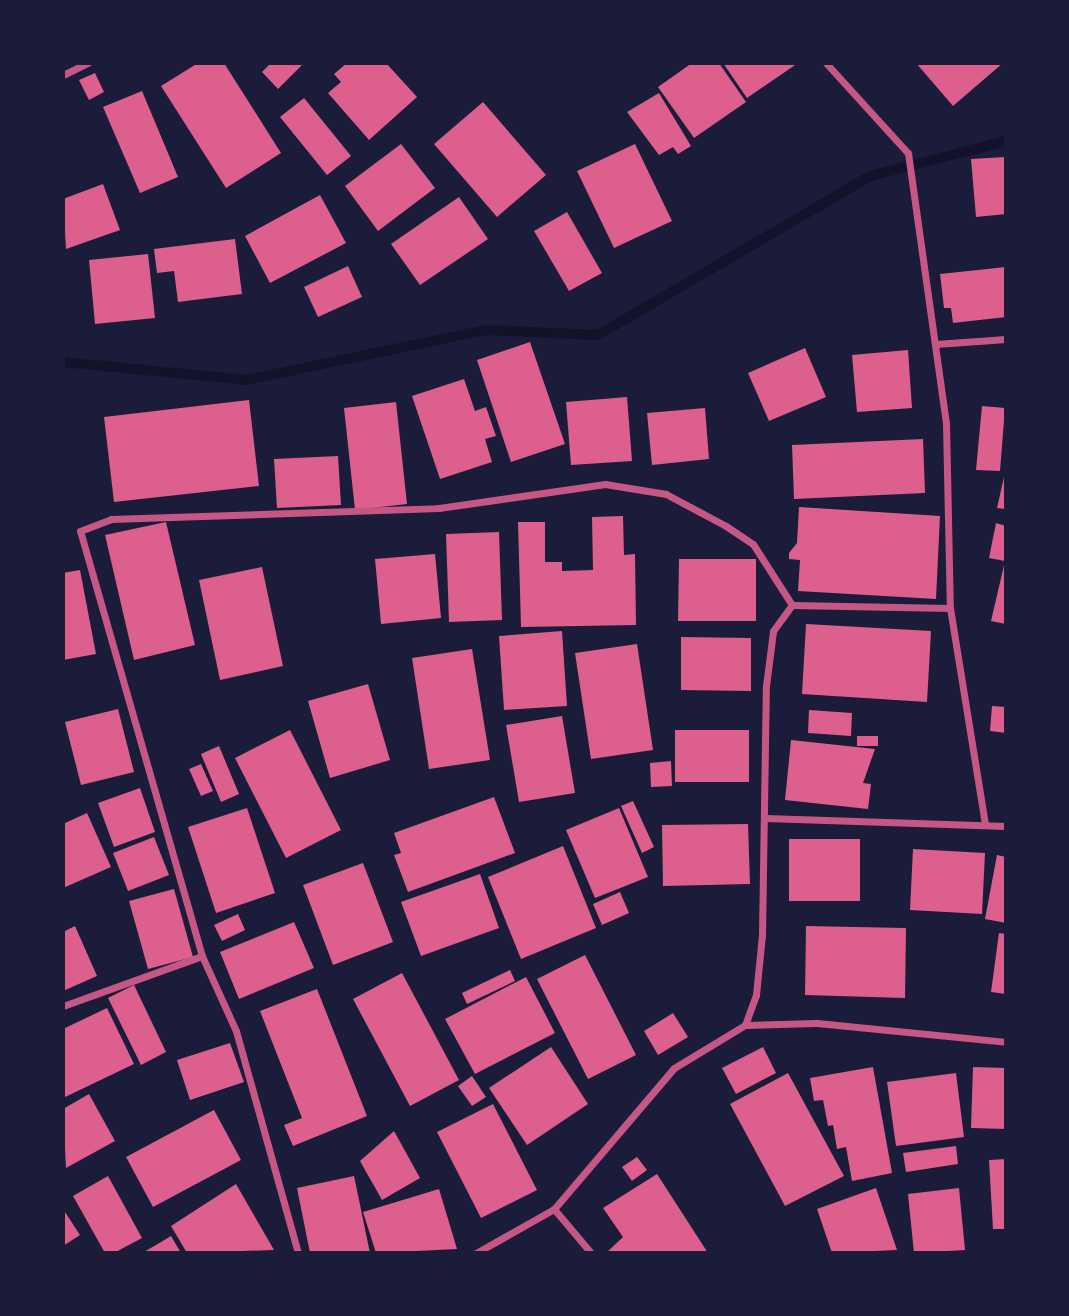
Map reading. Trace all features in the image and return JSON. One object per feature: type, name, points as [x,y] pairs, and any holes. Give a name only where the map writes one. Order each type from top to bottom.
[{"type":"street","points":[[63,75],[88,63]]},
{"type":"street","points":[[826,63],[908,153],[946,423],[950,608],[985,823]]},
{"type":"street","points":[[936,344],[1006,339]]},
{"type":"street","points":[[298,1253],[236,1031],[202,956],[80,531],[111,519],[439,508],[605,484],[666,494],[726,526],[752,544],[792,605]]},
{"type":"street","points":[[792,605],[950,608]]},
{"type":"street","points":[[745,1025],[756,995],[766,818],[766,686],[774,631],[792,605]]},
{"type":"street","points":[[766,818],[985,823],[1006,826]]},
{"type":"street","points":[[63,1006],[202,956]]},
{"type":"street","points":[[476,1253],[554,1209],[674,1068],[745,1025],[817,1023],[1006,1042]]},
{"type":"street","points":[[554,1209],[591,1253]]},
{"type":"building","points":[[198,63],[224,63],[281,153],[226,188],[161,86]]},
{"type":"building","points":[[271,63],[304,63],[278,89],[262,72]]},
{"type":"building","points":[[347,63],[386,63],[417,97],[369,140],[328,93],[341,82],[334,74]]},
{"type":"building","points":[[692,63],[719,63],[746,102],[694,138],[658,87]]},
{"type":"building","points":[[723,63],[798,63],[747,98]]},
{"type":"building","points":[[916,63],[1003,63],[953,106]]},
{"type":"building","points":[[95,73],[104,92],[89,100],[79,80]]},
{"type":"building","points":[[142,91],[178,177],[140,193],[103,107]]},
{"type":"building","points":[[659,93],[691,146],[678,154],[673,147],[659,155],[627,112]]},
{"type":"building","points":[[304,98],[351,156],[327,175],[280,117]]},
{"type":"building","points":[[483,102],[546,175],[497,217],[434,144]]},
{"type":"building","points":[[401,144],[435,188],[378,231],[345,186]]},
{"type":"building","points":[[635,144],[672,221],[614,248],[577,171]]},
{"type":"building","points":[[1006,157],[1006,214],[976,217],[971,159]]},
{"type":"building","points":[[103,184],[120,230],[66,249],[63,199]]},
{"type":"building","points":[[320,195],[346,243],[270,283],[245,236]]},
{"type":"building","points":[[459,197],[488,239],[420,285],[391,244]]},
{"type":"building","points":[[567,212],[602,273],[569,291],[534,231]]},
{"type":"building","points":[[235,239],[242,294],[178,302],[174,271],[157,273],[154,249]]},
{"type":"building","points":[[148,254],[155,318],[95,324],[89,260]]},
{"type":"building","points":[[348,266],[362,297],[318,317],[304,287]]},
{"type":"building","points":[[1006,267],[1006,317],[953,323],[951,308],[944,308],[940,274]]},
{"type":"building","points":[[530,342],[565,444],[511,462],[477,360]]},
{"type":"building","points":[[805,348],[826,397],[769,421],[748,373]]},
{"type":"building","points":[[908,350],[912,408],[857,412],[852,355]]},
{"type":"building","points":[[464,379],[475,411],[486,407],[496,436],[485,439],[492,462],[440,479],[412,396]]},
{"type":"building","points":[[627,397],[632,461],[571,465],[566,402]]},
{"type":"building","points":[[249,400],[259,486],[114,502],[104,417]]},
{"type":"building","points":[[396,402],[407,504],[355,510],[344,408]]},
{"type":"building","points":[[982,406],[1005,408],[1000,471],[976,470]]},
{"type":"building","points":[[705,408],[709,459],[652,465],[647,413]]},
{"type":"building","points":[[923,439],[925,493],[794,499],[792,445]]},
{"type":"building","points":[[338,456],[341,505],[277,508],[274,459]]},
{"type":"building","points":[[1006,468],[1006,509],[997,508]]},
{"type":"building","points":[[799,507],[940,516],[936,599],[798,591],[800,560],[789,559],[789,553],[797,543]]},
{"type":"building","points":[[623,516],[624,555],[635,554],[636,625],[521,627],[518,522],[545,522],[545,562],[562,562],[562,571],[593,570],[592,517]]},
{"type":"building","points":[[166,522],[195,645],[134,660],[105,535]]},
{"type":"building","points":[[996,523],[1006,526],[1006,624],[991,621],[1005,561],[989,558]]},
{"type":"building","points":[[499,532],[502,620],[449,622],[446,534]]},
{"type":"building","points":[[435,554],[441,618],[381,624],[375,559]]},
{"type":"building","points":[[679,559],[756,559],[756,621],[678,621]]},
{"type":"building","points":[[262,567],[283,666],[220,680],[199,580]]},
{"type":"building","points":[[80,570],[96,654],[63,660],[63,573]]},
{"type":"building","points":[[806,624],[931,631],[927,702],[802,694]]},
{"type":"building","points":[[562,631],[567,706],[504,710],[499,636]]},
{"type":"building","points":[[681,637],[751,638],[751,691],[681,690]]},
{"type":"building","points":[[637,644],[653,750],[591,759],[575,653]]},
{"type":"building","points":[[472,649],[490,760],[429,769],[412,658]]},
{"type":"building","points":[[368,684],[390,760],[330,778],[308,701]]},
{"type":"building","points":[[992,706],[1006,707],[1006,733],[990,731]]},
{"type":"building","points":[[118,709],[134,772],[81,785],[65,722]]},
{"type":"building","points":[[809,710],[852,713],[851,736],[808,733]]},
{"type":"building","points":[[562,716],[575,793],[519,802],[506,725]]},
{"type":"building","points":[[290,730],[341,830],[286,858],[235,758]]},
{"type":"building","points":[[675,730],[749,730],[749,782],[675,782]]},
{"type":"building","points":[[857,736],[878,736],[878,746],[857,746]]},
{"type":"building","points":[[791,740],[875,749],[863,783],[871,784],[868,809],[785,800]]},
{"type":"building","points":[[219,746],[239,794],[221,802],[201,754]]},
{"type":"building","points":[[671,761],[672,786],[651,787],[650,763]]},
{"type":"building","points":[[201,764],[213,791],[201,796],[189,769]]},
{"type":"building","points":[[140,788],[155,832],[114,847],[98,803]]},
{"type":"building","points":[[494,797],[515,853],[408,892],[394,855],[401,853],[394,833]]},
{"type":"building","points":[[633,801],[654,847],[642,853],[621,806]]},
{"type":"building","points":[[247,808],[275,893],[216,913],[188,827]]},
{"type":"building","points":[[619,808],[648,877],[595,898],[566,830]]},
{"type":"building","points":[[87,813],[111,867],[63,888],[63,824]]},
{"type":"building","points":[[748,824],[750,884],[663,886],[662,825]]},
{"type":"building","points":[[154,837],[169,875],[128,891],[113,853]]},
{"type":"building","points":[[789,839],[860,839],[860,901],[789,901]]},
{"type":"building","points":[[563,846],[596,928],[521,959],[488,877]]},
{"type":"building","points":[[913,849],[985,853],[982,914],[910,910]]},
{"type":"building","points":[[997,855],[1006,857],[1006,923],[985,919]]},
{"type":"building","points":[[363,863],[393,942],[333,965],[303,885]]},
{"type":"building","points":[[480,874],[499,928],[421,956],[401,902]]},
{"type":"building","points":[[174,889],[193,957],[148,969],[129,901]]},
{"type":"building","points":[[620,892],[629,913],[602,925],[593,904]]},
{"type":"building","points":[[238,914],[245,930],[222,941],[214,925]]},
{"type":"building","points":[[294,922],[314,968],[239,999],[220,952]]},
{"type":"building","points":[[75,926],[97,976],[63,991],[63,932]]},
{"type":"building","points":[[806,926],[906,928],[905,998],[805,995]]},
{"type":"building","points":[[999,933],[1006,934],[1006,994],[991,992]]},
{"type":"building","points":[[585,955],[636,1055],[588,1079],[537,979]]},
{"type":"building","points":[[510,970],[515,981],[467,1004],[462,993]]},
{"type":"building","points":[[402,973],[459,1080],[410,1106],[353,999]]},
{"type":"building","points":[[526,977],[555,1033],[475,1074],[445,1019]]},
{"type":"building","points":[[134,985],[166,1052],[141,1065],[108,998]]},
{"type":"building","points":[[317,989],[367,1116],[293,1146],[284,1125],[302,1118],[260,1011]]},
{"type":"building","points":[[107,1008],[134,1064],[63,1098],[63,1029]]},
{"type":"building","points":[[673,1013],[688,1037],[658,1055],[644,1031]]},
{"type":"building","points":[[230,1043],[244,1082],[190,1100],[177,1060]]},
{"type":"building","points":[[551,1047],[588,1104],[527,1145],[489,1088]]},
{"type":"building","points":[[763,1047],[776,1073],[736,1094],[722,1068]]},
{"type":"building","points":[[873,1067],[892,1173],[852,1181],[846,1147],[837,1149],[833,1125],[828,1126],[823,1100],[814,1101],[810,1078]]},
{"type":"building","points":[[973,1067],[1006,1068],[1006,1129],[971,1128]]},
{"type":"building","points":[[788,1073],[844,1176],[785,1206],[730,1104]]},
{"type":"building","points":[[956,1073],[964,1137],[896,1146],[887,1082]]},
{"type":"building","points":[[472,1076],[486,1097],[472,1106],[458,1086]]},
{"type":"building","points":[[89,1094],[115,1141],[66,1168],[63,1109]]},
{"type":"building","points":[[493,1104],[537,1190],[481,1218],[437,1132]]},
{"type":"building","points":[[214,1110],[241,1160],[153,1207],[126,1157]]},
{"type":"building","points":[[394,1131],[420,1178],[382,1200],[360,1161]]},
{"type":"building","points":[[956,1146],[958,1164],[906,1172],[903,1153]]},
{"type":"building","points":[[637,1157],[647,1170],[632,1181],[622,1167]]},
{"type":"building","points":[[1006,1159],[1006,1229],[993,1229],[989,1160]]},
{"type":"building","points":[[657,1174],[708,1253],[606,1253],[623,1237],[603,1208]]},
{"type":"building","points":[[108,1176],[142,1238],[114,1253],[105,1253],[73,1196]]},
{"type":"building","points":[[354,1176],[370,1253],[310,1253],[297,1188]]},
{"type":"building","points":[[236,1184],[274,1250],[187,1253],[171,1226]]},
{"type":"building","points":[[876,1188],[897,1250],[832,1253],[817,1209]]},
{"type":"building","points":[[959,1188],[965,1250],[914,1253],[908,1194]]},
{"type":"building","points":[[439,1189],[457,1249],[376,1253],[363,1212]]},
{"type":"building","points":[[63,1209],[80,1235],[63,1246]]},
{"type":"building","points":[[171,1236],[181,1253],[142,1253],[156,1245]]},
{"type":"waterway","points":[[63,362],[246,380],[485,330],[598,335],[870,176],[1006,141]]}]
